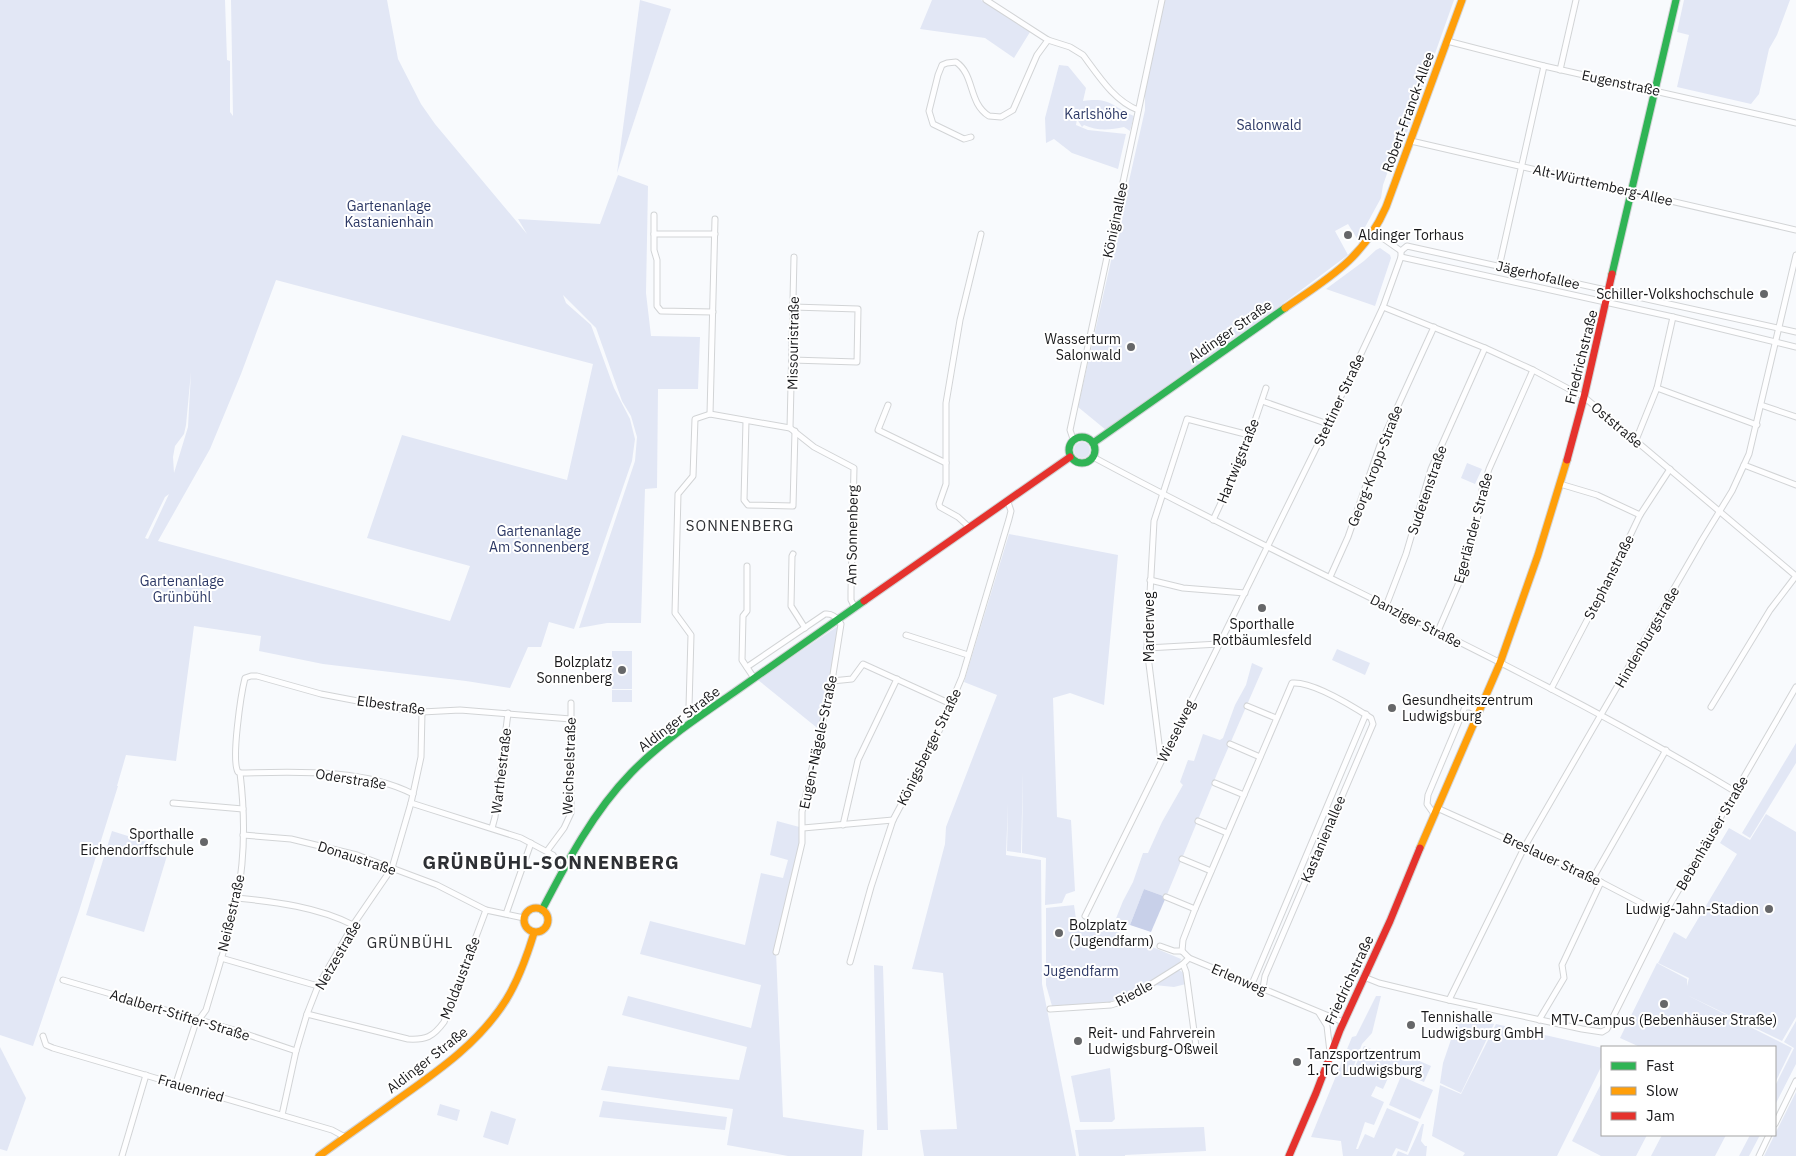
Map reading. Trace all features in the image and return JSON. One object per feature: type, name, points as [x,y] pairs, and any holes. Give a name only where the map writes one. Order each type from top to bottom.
[{"type":"main road","name":"Robert-Franck-Allee","points":[[1374,232],[1386,208],[1462,0]]},
{"type":"main road","name":"Friedrichstraße","points":[[1289,1156],[1343,1022],[1390,921],[1435,811],[1500,663],[1538,555],[1584,397],[1610,292],[1676,0]]},
{"type":"main road","name":"Aldinger Straße","points":[[1093,442],[1340,270],[1360,251],[1374,232]]},
{"type":"main road","points":[[1084,437],[1093,442],[1095,450],[1093,458],[1087,462],[1080,463],[1070,457],[1069,446],[1073,440],[1084,437]]},
{"type":"main road","name":"Aldinger Straße","points":[[542,910],[590,825],[613,794],[645,759],[694,720],[1070,457]]},
{"type":"main road","points":[[531,909],[542,910],[547,916],[547,924],[544,930],[534,933],[527,929],[523,922],[524,918],[531,909]]},
{"type":"main road","name":"Aldinger Straße","points":[[319,1156],[438,1071],[474,1042],[511,992],[524,964],[534,933]]},
{"type":"street","points":[[986,0],[1048,40],[1083,55],[1118,97],[1125,104],[1138,110]]},
{"type":"street","name":"Königinallee","points":[[1073,440],[1070,430],[1162,0]]},
{"type":"street","points":[[1560,70],[1576,0]]},
{"type":"street","points":[[970,138],[964,139],[933,124],[929,111],[938,74],[942,66],[947,63],[956,62],[964,67],[969,76],[978,106],[989,116],[1001,117],[1012,110],[1037,55],[1048,40]]},
{"type":"street","name":"Eugenstraße","points":[[1447,42],[1560,70],[1796,123]]},
{"type":"street","points":[[1499,267],[1544,66]]},
{"type":"street","name":"Alt-Württemberg-Allee","points":[[1411,141],[1796,230]]},
{"type":"street","points":[[654,215],[654,250],[657,260],[657,306],[662,311],[713,312]]},
{"type":"street","points":[[694,720],[689,707],[691,635],[675,614],[678,494],[693,476],[695,419],[710,414],[715,219]]},
{"type":"street","name":"Jägerhofallee","points":[[1374,232],[1401,254],[1796,347]]},
{"type":"street","points":[[654,234],[715,234]]},
{"type":"street","points":[[970,528],[958,517],[940,507],[946,484],[946,403],[960,320],[981,234]]},
{"type":"street","name":"Jägerhofallee","points":[[1401,254],[1407,246],[1796,332]]},
{"type":"street","name":"Stettiner Straße","points":[[1268,547],[1383,307],[1401,254]]},
{"type":"street","name":"Hindenburgstraße","points":[[1449,1000],[1525,846],[1720,511],[1744,466],[1757,425],[1796,255]]},
{"type":"street","name":"Missouristraße","points":[[746,421],[744,500],[748,505],[793,506],[792,360],[794,257]]},
{"type":"street","points":[[792,360],[857,362],[858,309],[793,307]]},
{"type":"street","name":"Oststraße","points":[[1383,307],[1486,348],[1584,397],[1796,576]]},
{"type":"street","points":[[1636,440],[1657,388],[1672,317]]},
{"type":"street","name":"Georg-Kropp-Straße","points":[[1330,577],[1348,537],[1380,445],[1434,328]]},
{"type":"street","name":"Sudetenstraße","points":[[1386,606],[1406,554],[1431,470],[1486,348]]},
{"type":"street","name":"Egerländer Straße","points":[[1438,632],[1464,571],[1474,533],[1482,490],[1489,469],[1533,370]]},
{"type":"street","name":"Hartwigstraße","points":[[1214,520],[1243,456],[1266,388]]},
{"type":"street","points":[[1657,388],[1757,425]]},
{"type":"street","name":"Hartwigstraße","points":[[1262,400],[1328,424]]},
{"type":"street","points":[[888,405],[878,430],[946,463]]},
{"type":"street","points":[[1761,405],[1796,418]]},
{"type":"street","name":"Am Sonnenberg","points":[[710,414],[792,430],[814,447],[854,468],[851,600],[855,608]]},
{"type":"street","name":"Marderweg","points":[[1161,761],[1147,648],[1154,521],[1186,419],[1249,435]]},
{"type":"street","name":"Danziger Straße","points":[[1093,458],[1163,495],[1602,714],[1736,792]]},
{"type":"street","points":[[1744,466],[1796,485]]},
{"type":"street","name":"Stephanstraße","points":[[1551,689],[1640,515],[1670,469]]},
{"type":"street","points":[[1560,484],[1597,495],[1640,515]]},
{"type":"street","name":"Königsberger Straße","points":[[850,962],[871,887],[893,820],[952,704],[1011,512],[1008,502]]},
{"type":"street","name":"Wieselweg","points":[[1085,916],[1268,547]]},
{"type":"street","points":[[793,554],[791,606],[805,628]]},
{"type":"street","points":[[747,566],[747,611],[743,616],[742,660],[754,678]]},
{"type":"street","points":[[1711,707],[1770,610],[1796,576]]},
{"type":"street","points":[[1150,580],[1183,588],[1245,592]]},
{"type":"street","points":[[747,668],[825,614],[834,616],[838,621]]},
{"type":"street","name":"Eugen-Nägele-Straße","points":[[776,952],[802,842],[802,812],[832,681],[841,627],[838,621]]},
{"type":"street","points":[[906,636],[968,655]]},
{"type":"street","points":[[1147,648],[1219,644]]},
{"type":"street","points":[[832,681],[852,679],[863,664],[952,704]]},
{"type":"street","name":"Elbestraße","points":[[245,678],[257,676],[321,694],[422,712],[460,710],[571,719]]},
{"type":"street","name":"Neißestraße","points":[[176,1083],[196,1025],[206,1010],[237,898],[242,866],[243,809],[240,773],[236,769],[237,732],[242,687],[245,678]]},
{"type":"street","points":[[843,826],[858,760],[897,679]]},
{"type":"street","points":[[1160,946],[1174,952],[1182,951],[1183,940],[1195,909],[1292,683],[1335,697],[1366,714]]},
{"type":"street","name":"Bebenhäuser Straße","points":[[1539,1020],[1602,1032],[1608,1029],[1664,916],[1796,687]]},
{"type":"street","name":"Weichselstraße","points":[[547,851],[564,828],[570,813],[571,703]]},
{"type":"street","points":[[1247,706],[1276,718]]},
{"type":"street","points":[[1435,811],[1427,804],[1428,795],[1465,707],[1479,711]]},
{"type":"street","points":[[422,712],[421,757],[411,803],[492,828],[531,843],[547,851],[556,859],[562,873]]},
{"type":"street","name":"Warthestraße","points":[[492,828],[497,803],[508,713]]},
{"type":"street","name":"Kastanienallee","points":[[1252,984],[1366,714],[1371,718],[1372,724],[1265,976],[1263,988]]},
{"type":"street","points":[[1230,744],[1260,757]]},
{"type":"street","points":[[1594,878],[1666,750]]},
{"type":"street","name":"Oderstraße","points":[[240,773],[306,772],[339,775],[385,783],[413,794]]},
{"type":"street","name":"Kastanienallee","points":[[1337,782],[1346,786]]},
{"type":"street","points":[[1215,783],[1244,795]]},
{"type":"street","points":[[173,803],[243,809]]},
{"type":"street","name":"Netzestraße","points":[[282,1114],[296,1051],[318,986],[353,925],[392,868],[411,803]]},
{"type":"street","name":"Breslauer Straße","points":[[1435,811],[1525,846],[1594,878],[1664,916]]},
{"type":"street","points":[[803,828],[843,826],[893,820]]},
{"type":"street","points":[[1198,821],[1227,834]]},
{"type":"street","name":"Donaustraße","points":[[243,835],[291,838],[357,855],[437,885],[486,910],[524,918]]},
{"type":"street","points":[[506,914],[531,843]]},
{"type":"street","points":[[1182,859],[1211,871]]},
{"type":"street","points":[[1364,977],[1380,983],[1449,1000],[1539,1020],[1564,978],[1562,965],[1601,882]]},
{"type":"street","name":"Kastanienallee","points":[[1291,889],[1300,893]]},
{"type":"street","points":[[1166,897],[1195,909]]},
{"type":"street","points":[[237,898],[293,905],[326,914],[353,925]]},
{"type":"street","name":"Moldaustraße","points":[[307,1014],[408,1039],[424,1038],[436,1033],[444,1022],[486,910]]},
{"type":"street","name":"Erlenweg","points":[[1182,951],[1189,958],[1343,1022]]},
{"type":"street","points":[[221,958],[318,986]]},
{"type":"street","name":"Riedle","points":[[1050,1009],[1111,1005],[1124,1000],[1183,964],[1189,958]]},
{"type":"street","points":[[1183,964],[1186,972],[1196,1046]]},
{"type":"street","name":"Adalbert-Stifter-Straße","points":[[63,980],[296,1051]]},
{"type":"street","points":[[1319,1012],[1327,1026],[1330,1053]]},
{"type":"street","name":"Frauenried","points":[[43,1036],[46,1045],[52,1048],[282,1114],[332,1130],[345,1137]]},
{"type":"street","points":[[122,1156],[146,1075]]},
{"type":"street","points":[[1776,1122],[1796,1081]]},
{"type":"street","points":[[1759,1156],[1769,1136]]},
{"type":"green space","points":[[0,0],[225,0],[227,60],[230,61],[230,112],[233,116],[231,0],[387,0],[398,59],[421,104],[435,124],[527,234],[518,219],[600,224],[618,175],[648,186],[646,293],[651,336],[700,337],[698,389],[658,389],[657,488],[645,489],[641,623],[607,623],[579,628],[635,461],[637,437],[631,416],[622,401],[596,328],[563,295],[566,303],[591,325],[614,388],[630,419],[635,439],[632,461],[574,629],[549,622],[541,647],[528,647],[510,688],[323,664],[259,651],[261,636],[194,626],[176,761],[126,755],[79,911],[33,1046],[0,1035]],"holes":[[[276,280],[593,364],[567,480],[402,435],[367,538],[470,566],[450,621],[158,541],[210,449],[241,374]],[[191,372],[188,427],[174,473],[173,457],[175,446],[184,434],[186,425]],[[169,494],[148,539],[145,538],[165,497]]]},
{"type":"green space","points":[[640,0],[671,9],[617,173]]},
{"type":"green space","points":[[932,0],[981,0],[1030,32],[1014,58],[985,38],[920,29]]},
{"type":"green space","name":"Salonwald","points":[[1163,0],[1454,0],[1405,138],[1389,168],[1381,198],[1358,240],[1348,224],[1335,231],[1348,255],[1106,430],[1078,407],[1145,110],[1145,88]]},
{"type":"green space","points":[[1684,0],[1790,0],[1777,35],[1769,49],[1759,94],[1751,104],[1677,87],[1689,35],[1677,32]]},
{"type":"green space","name":"Karlshöhe","points":[[1059,65],[1068,66],[1086,88],[1083,101],[1105,101],[1134,116],[1130,131],[1124,127],[1104,129],[1084,125],[1082,127],[1077,119],[1076,125],[1088,130],[1126,134],[1118,169],[1072,153],[1054,139],[1046,143],[1045,118]]},
{"type":"green space","points":[[1380,248],[1390,255],[1391,258],[1375,306],[1326,289],[1376,250]]},
{"type":"green space","points":[[1082,442],[1088,444],[1090,450],[1088,456],[1082,458],[1076,456],[1074,450],[1076,444]]},
{"type":"green space","points":[[1467,463],[1482,469],[1475,484],[1461,478]]},
{"type":"green space","points":[[1009,534],[1118,555],[1104,705],[1070,693],[1053,698],[1057,817],[1071,820],[1075,891],[1066,894],[1062,903],[1045,905],[1046,858],[1022,853],[1023,771],[1021,853],[1007,851],[1008,803],[1006,855],[1041,860],[1042,984],[1076,1156],[924,1156],[920,1130],[957,1129],[943,973],[912,969],[945,844],[946,827],[997,695],[964,682]]},
{"type":"green space","points":[[841,624],[821,731],[758,680]]},
{"type":"green space","points":[[1337,649],[1370,663],[1365,675],[1332,660]]},
{"type":"green space","name":"Bolzplatz Sonnenberg","points":[[612,651],[632,651],[632,689],[612,689]]},
{"type":"green space","points":[[1252,663],[1263,668],[1166,897],[1144,889],[1130,925],[1115,921],[1133,882],[1143,853],[1148,853],[1162,822],[1183,785],[1180,782],[1188,760],[1194,761],[1203,734],[1220,740],[1223,738],[1235,705],[1246,685]]},
{"type":"green space","points":[[612,690],[632,690],[632,702],[612,702]]},
{"type":"green space","points":[[1796,743],[1796,763],[1750,838],[1742,833]]},
{"type":"green space","name":"Ludwig-Jahn-Stadion","points":[[1766,814],[1796,832],[1796,1017],[1782,1041],[1687,995],[1792,1048],[1776,1081],[1776,1046],[1638,1046],[1620,1038],[1657,963],[1687,979],[1687,986],[1689,978],[1658,963],[1674,932],[1686,939],[1737,854],[1720,843],[1729,828],[1750,840]]},
{"type":"green space","points":[[777,821],[803,828],[776,952],[783,1117],[864,1130],[862,1156],[788,1156],[727,1145],[733,1109],[601,1090],[608,1066],[739,1080],[747,1047],[622,1015],[628,996],[751,1028],[761,985],[640,954],[650,921],[745,945],[761,873],[783,878],[788,860],[770,855]]},
{"type":"green space","points":[[112,831],[169,849],[144,932],[86,915]]},
{"type":"green space","name":"Jugendfarm","points":[[1074,905],[1076,919],[1084,922],[1086,919],[1181,959],[1179,965],[1135,991],[1105,1004],[1052,1006],[1046,985],[1046,908]]},
{"type":"green space","points":[[874,965],[883,966],[888,1130],[877,1130]]},
{"type":"green space","points":[[1179,970],[1184,973],[1186,984],[1174,987],[1154,985]]},
{"type":"green space","points":[[1376,996],[1381,996],[1372,1033],[1362,1044],[1350,1076],[1364,1046],[1396,1059],[1399,1052],[1431,1066],[1424,1082],[1392,1069],[1383,1089],[1376,1086],[1371,1096],[1384,1102],[1374,1125],[1365,1122],[1356,1149],[1358,1149],[1365,1134],[1374,1138],[1387,1108],[1419,1122],[1407,1152],[1396,1148],[1392,1156],[1343,1156],[1341,1141],[1311,1137],[1352,1037],[1356,1036]]},
{"type":"green space","points":[[1459,1016],[1494,1024],[1461,1093],[1440,1083],[1443,1063]]},
{"type":"green space","points":[[1796,1021],[1796,1064],[1776,1103],[1776,1084],[1794,1048],[1784,1042]]},
{"type":"green space","points":[[1496,1024],[1601,1048],[1601,1067],[1557,1156],[1463,1156],[1465,1153],[1432,1136],[1440,1085],[1461,1094]]},
{"type":"green space","points":[[0,1047],[26,1098],[7,1151],[0,1149]]},
{"type":"green space","points":[[1110,1068],[1115,1119],[1112,1122],[1080,1122],[1071,1076]]},
{"type":"green space","points":[[1401,1076],[1433,1090],[1420,1119],[1389,1105]]},
{"type":"green space","points":[[1601,1084],[1601,1136],[1646,1136],[1636,1156],[1601,1156],[1572,1141]]},
{"type":"green space","points":[[1796,1092],[1796,1156],[1764,1156],[1774,1136],[1776,1136],[1776,1132]]},
{"type":"green space","points":[[603,1101],[727,1117],[725,1130],[599,1117]]},
{"type":"green space","points":[[440,1104],[460,1110],[457,1121],[437,1115]]},
{"type":"green space","points":[[491,1111],[516,1119],[508,1145],[483,1137]]},
{"type":"green space","points":[[1422,1124],[1424,1124],[1421,1141],[1427,1146],[1426,1156],[1396,1156],[1398,1151],[1408,1155]]},
{"type":"green space","points":[[1204,1127],[1206,1151],[1125,1156],[1079,1156],[1075,1130]]},
{"type":"green space","points":[[1661,1136],[1725,1136],[1715,1156],[1651,1156]]},
{"type":"green space","points":[[1749,1136],[1759,1136],[1749,1156],[1739,1156]]},
{"type":"water","points":[[1144,889],[1166,897],[1151,932],[1130,925]]},
{"type":"traffic: fast","points":[[1612,274],[1676,0]]},
{"type":"traffic: fast","points":[[1093,443],[1285,308]]},
{"type":"traffic: fast","points":[[1082,437],[1091,441],[1095,450],[1091,459],[1082,463],[1073,459],[1069,450],[1073,441],[1082,437]]},
{"type":"traffic: fast","points":[[542,910],[571,856],[593,821],[617,788],[643,761],[695,719],[864,601]]},
{"type":"traffic: slow","points":[[1285,308],[1344,265],[1356,254],[1377,225],[1386,207],[1462,0]]},
{"type":"traffic: slow","points":[[1420,848],[1500,663],[1538,555],[1567,460]]},
{"type":"traffic: slow","points":[[536,908],[545,911],[548,920],[545,929],[536,932],[527,929],[524,920],[527,911],[536,908]]},
{"type":"traffic: slow","points":[[319,1156],[428,1078],[457,1055],[483,1030],[511,992],[534,933]]},
{"type":"traffic: jam","points":[[1567,460],[1584,397],[1612,274]]},
{"type":"traffic: jam","points":[[864,601],[1070,457]]},
{"type":"traffic: jam","points":[[1289,1156],[1340,1030],[1390,921],[1420,848]]},
{"type":"place","name":"Aldinger Torhaus","points":[[1348,235]]},
{"type":"place","name":"Schiller-Volkshochschule","points":[[1764,294]]},
{"type":"place","name":"Wasserturm Salonwald","points":[[1131,347]]},
{"type":"place","name":"Sporthalle Rotbäumlesfeld","points":[[1262,608]]},
{"type":"place","name":"Bolzplatz Sonnenberg","points":[[622,670]]},
{"type":"place","name":"Gesundheitszentrum Ludwigsburg","points":[[1392,708]]},
{"type":"place","name":"Sporthalle Eichendorffschule","points":[[204,842]]},
{"type":"place","name":"Ludwig-Jahn-Stadion","points":[[1769,909]]},
{"type":"place","name":"Bolzplatz (Jugendfarm)","points":[[1059,933]]},
{"type":"place","name":"MTV-Campus (Bebenhäuser Straße)","points":[[1664,1004]]},
{"type":"place","name":"Tennishalle Ludwigsburg GmbH","points":[[1411,1025]]},
{"type":"place","name":"Reit- und Fahrverein Ludwigsburg-Oßweil","points":[[1078,1041]]},
{"type":"place","name":"Tanzsportzentrum 1. TC Ludwigsburg","points":[[1297,1062]]},
{"type":"district","name":"SONNENBERG","points":[[740,526]]},
{"type":"district","name":"GRÜNBÜHL-SONNENBERG","points":[[551,862]]},
{"type":"district","name":"GRÜNBÜHL","points":[[410,943]]},
{"type":"park label","name":"Gartenanlage Kastanienhain","points":[[389,214]]},
{"type":"park label","name":"Gartenanlage Am Sonnenberg","points":[[539,540]]},
{"type":"park label","name":"Gartenanlage Grünbühl","points":[[182,590]]}]
